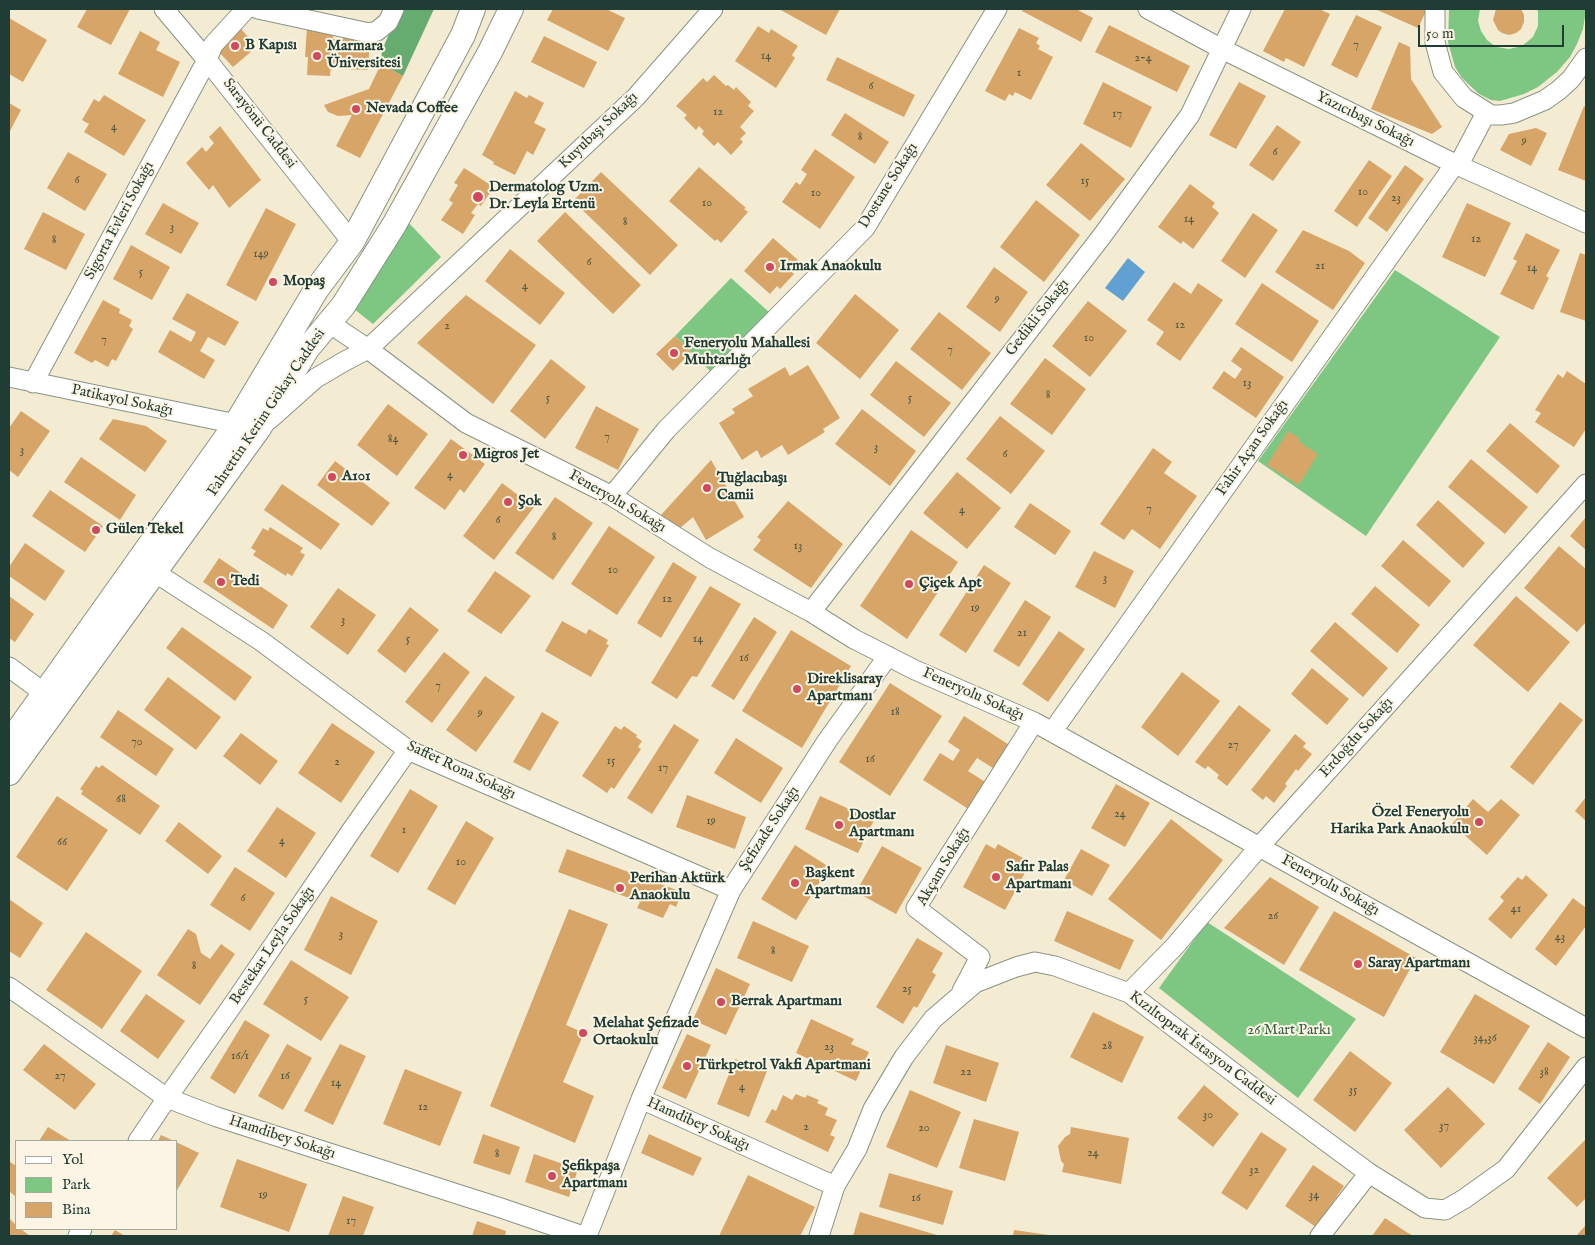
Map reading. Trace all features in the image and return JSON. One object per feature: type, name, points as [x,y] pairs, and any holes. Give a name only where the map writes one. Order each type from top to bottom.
[{"type":"main road","name":"Fahrettin Kerim Gökay Caddesi","points":[[9,774],[147,567],[316,290],[352,242],[463,35],[473,9]]},
{"type":"main road","name":"Fahrettin Kerim Gökay Caddesi","points":[[9,743],[44,693],[259,428],[307,349],[342,306],[394,225],[490,52],[511,9]]},
{"type":"main road","points":[[291,331],[329,323]]},
{"type":"street","name":"Sarayönü Caddesi","points":[[164,9],[352,242]]},
{"type":"street","name":"Sigorta Evleri Sokağı","points":[[33,383],[207,60],[213,45],[246,9]]},
{"type":"street","points":[[258,9],[369,32],[378,31],[388,22],[394,9]]},
{"type":"street","name":"Kuyubaşı Sokağı","points":[[259,428],[316,378],[368,349],[636,97],[713,9]]},
{"type":"street","name":"Dostane Sokağı","points":[[612,496],[666,430],[865,228],[997,9]]},
{"type":"street","name":"Yazıcıbaşı Sokağı","points":[[1148,9],[1222,49],[1456,165],[1586,223]]},
{"type":"street","name":"Gedikli Sokağı","points":[[811,612],[1102,236],[1190,115],[1241,9]]},
{"type":"street","points":[[1435,9],[1435,42],[1444,72],[1464,98],[1486,113],[1501,115],[1514,113],[1545,100],[1572,79],[1586,58]]},
{"type":"street","name":"Fahir Açan Sokağı","points":[[1052,732],[1456,165],[1486,113]]},
{"type":"street","name":"Feneryolu Sokağı","points":[[329,323],[368,349],[466,423],[612,496],[710,558],[811,612],[854,639],[915,670],[1034,722],[1586,1028]]},
{"type":"street","name":"Patikayol Sokağı","points":[[9,377],[236,424]]},
{"type":"street","name":"Erdoğdu Sokağı","points":[[1129,993],[1175,946],[1259,847],[1586,484]]},
{"type":"street","name":"Saffet Rona Sokağı","points":[[147,567],[261,641],[408,750],[731,890]]},
{"type":"street","name":"Şefizade Sokağı","points":[[641,1099],[731,890],[827,740],[888,656]]},
{"type":"street","points":[[9,667],[44,693]]},
{"type":"street","name":"Akçam Sokağı","points":[[960,995],[980,957],[916,908],[1034,722]]},
{"type":"street","name":"Bestekar Leyla Sokağı","points":[[139,1140],[350,831],[408,750]]},
{"type":"street","name":"Kızıltoprak İstasyon Caddesi","points":[[819,1236],[836,1186],[856,1149],[872,1109],[904,1057],[932,1019],[960,995],[975,983],[1016,966],[1036,962],[1055,966],[1129,993],[1259,1092],[1369,1172],[1425,1208],[1445,1210],[1506,1169],[1586,1067]]},
{"type":"street","name":"Hamdibey Sokağı","points":[[9,987],[166,1098],[217,1117],[501,1208],[582,1236]]},
{"type":"street","name":"Hamdibey Sokağı","points":[[587,1236],[641,1099],[836,1186]]},
{"type":"street","points":[[1320,1236],[1369,1172]]},
{"type":"green space","points":[[400,9],[434,9],[403,76],[381,64],[382,50]]},
{"type":"green space","points":[[1449,9],[1480,9],[1478,21],[1481,31],[1487,40],[1496,47],[1509,49],[1522,46],[1533,37],[1538,26],[1537,9],[1586,10],[1583,29],[1577,44],[1570,57],[1557,72],[1538,87],[1524,94],[1500,101],[1491,100],[1479,94],[1462,78],[1455,67],[1448,42]]},
{"type":"green space","points":[[408,222],[441,257],[373,324],[354,309]]},
{"type":"green space","points":[[1395,270],[1500,337],[1366,536],[1258,461]]},
{"type":"green space","points":[[731,278],[769,312],[710,371],[675,336]]},
{"type":"green space","name":"26 Mart Parkı","points":[[1207,922],[1356,1019],[1298,1098],[1159,988]]},
{"type":"water","points":[[1128,258],[1145,272],[1123,301],[1105,288]]},
{"type":"building","points":[[87,9],[130,9],[111,45],[77,27]]},
{"type":"building","points":[[553,9],[606,9],[625,18],[608,51],[547,20]]},
{"type":"building","points":[[779,9],[840,9],[826,35]]},
{"type":"building","points":[[1023,9],[1076,9],[1093,18],[1081,42],[1022,11]]},
{"type":"building","points":[[1285,9],[1319,9],[1330,14],[1304,67],[1286,58],[1284,62],[1263,51]]},
{"type":"building","points":[[1375,9],[1427,9],[1418,28]]},
{"type":"building","points":[[1496,9],[1521,9],[1524,15],[1524,22],[1521,29],[1509,35],[1498,30],[1493,20]]},
{"type":"building","points":[[1356,15],[1382,27],[1357,78],[1331,65]]},
{"type":"building","points":[[9,18],[47,40],[23,82],[9,74]]},
{"type":"building","points":[[1109,25],[1190,66],[1177,92],[1095,52]]},
{"type":"building","points":[[758,26],[769,33],[771,29],[798,46],[792,55],[795,58],[776,88],[735,61]]},
{"type":"building","points":[[307,27],[333,28],[333,39],[343,40],[343,37],[370,38],[368,70],[344,69],[343,66],[331,65],[330,76],[307,75],[308,57],[305,57]]},
{"type":"building","points":[[1019,28],[1039,38],[1036,43],[1040,46],[1038,49],[1053,57],[1031,100],[1015,92],[1013,96],[1009,94],[1005,101],[985,91]]},
{"type":"building","name":"B Kapısı","points":[[241,29],[250,39],[246,43],[253,50],[233,67],[216,49]]},
{"type":"building","points":[[140,31],[160,42],[156,50],[180,62],[163,97],[118,74]]},
{"type":"building","points":[[544,36],[597,62],[584,88],[531,62]]},
{"type":"building","points":[[1399,42],[1410,47],[1411,79],[1442,127],[1432,134],[1371,109]]},
{"type":"building","points":[[837,57],[915,95],[904,117],[826,80]]},
{"type":"building","name":"Nevada Coffee","points":[[381,64],[403,76],[360,158],[336,146],[352,115],[338,116],[328,112],[324,105],[369,89]]},
{"type":"building","points":[[714,75],[726,86],[728,85],[734,90],[736,87],[751,102],[748,106],[754,111],[740,127],[746,133],[740,139],[743,142],[731,155],[718,142],[714,146],[702,134],[704,131],[699,126],[696,130],[684,118],[687,115],[676,106],[703,78],[707,82]]},
{"type":"building","points":[[1103,82],[1152,107],[1131,148],[1083,124]]},
{"type":"building","points":[[1239,82],[1266,96],[1236,149],[1209,135]]},
{"type":"building","points":[[515,91],[527,98],[529,95],[544,103],[534,123],[546,129],[533,155],[527,151],[515,175],[493,164],[494,162],[482,155]]},
{"type":"building","points":[[104,95],[146,120],[124,156],[84,132],[89,124],[82,120],[94,99],[99,102]]},
{"type":"building","points":[[9,103],[21,110],[9,133]]},
{"type":"building","points":[[1584,106],[1586,107],[1586,181],[1558,170]]},
{"type":"building","points":[[845,113],[889,142],[875,164],[831,135]]},
{"type":"building","points":[[1277,125],[1301,142],[1273,181],[1249,165]]},
{"type":"building","points":[[220,126],[261,180],[229,208],[213,185],[209,190],[186,163],[202,147],[206,152],[214,143],[209,137]]},
{"type":"building","points":[[1536,128],[1547,133],[1531,166],[1500,150],[1509,134]]},
{"type":"building","points":[[1081,143],[1125,179],[1090,221],[1046,185]]},
{"type":"building","points":[[815,149],[855,177],[820,229],[782,202],[796,182],[800,185],[807,174],[801,170]]},
{"type":"building","points":[[68,152],[107,174],[85,211],[47,188]]},
{"type":"building","points":[[1369,160],[1392,176],[1357,227],[1334,211]]},
{"type":"building","points":[[1405,165],[1424,179],[1387,232],[1368,218]]},
{"type":"building","points":[[699,167],[746,208],[744,209],[748,212],[721,243],[717,239],[715,241],[669,201]]},
{"type":"building","points":[[464,168],[494,187],[481,206],[478,204],[471,213],[475,215],[463,234],[441,220],[453,203],[449,200],[458,185],[454,183]]},
{"type":"building","points":[[601,172],[678,245],[650,275],[573,201]]},
{"type":"building","points":[[1190,184],[1215,203],[1212,207],[1219,213],[1193,249],[1183,241],[1181,244],[1158,227]]},
{"type":"building","points":[[1036,200],[1080,235],[1044,282],[1000,247]]},
{"type":"building","points":[[163,203],[199,223],[181,254],[145,234]]},
{"type":"building","points":[[1467,203],[1511,223],[1485,277],[1442,257]]},
{"type":"building","points":[[266,208],[296,224],[256,301],[226,285]]},
{"type":"building","points":[[43,212],[85,234],[66,270],[24,249]]},
{"type":"building","points":[[565,212],[641,285],[613,314],[537,241]]},
{"type":"building","points":[[1253,213],[1278,230],[1245,278],[1221,261]]},
{"type":"building","points":[[1303,230],[1349,251],[1365,263],[1333,310],[1275,272]]},
{"type":"building","points":[[1526,233],[1560,250],[1546,276],[1549,278],[1533,310],[1500,294],[1517,261],[1513,259]]},
{"type":"building","points":[[773,238],[798,260],[790,270],[794,274],[780,289],[777,286],[770,294],[744,271]]},
{"type":"building","points":[[131,245],[170,267],[152,300],[113,279]]},
{"type":"building","points":[[510,249],[565,293],[540,325],[485,281]]},
{"type":"building","points":[[1580,253],[1586,255],[1586,321],[1560,312]]},
{"type":"building","points":[[994,267],[1028,292],[1000,332],[966,307]]},
{"type":"building","points":[[1174,282],[1191,294],[1198,283],[1223,300],[1180,361],[1156,344],[1164,332],[1147,320]]},
{"type":"building","points":[[1262,283],[1319,321],[1292,362],[1235,324]]},
{"type":"building","points":[[187,293],[239,322],[225,346],[208,337],[200,351],[215,360],[204,379],[158,352],[170,330],[191,342],[196,332],[172,319]]},
{"type":"building","points":[[855,294],[899,330],[860,379],[816,343]]},
{"type":"building","points":[[466,295],[536,345],[493,404],[417,343]]},
{"type":"building","points":[[103,300],[120,309],[119,313],[132,320],[129,326],[133,329],[116,361],[112,359],[108,367],[95,360],[92,363],[74,353]]},
{"type":"building","points":[[1088,301],[1127,331],[1090,377],[1052,346]]},
{"type":"building","points":[[939,312],[991,353],[962,390],[910,349]]},
{"type":"building","name":"Feneryolu Mahallesi Muhtarlığı","points":[[675,336],[691,352],[673,371],[656,354]]},
{"type":"building","points":[[1241,347],[1284,377],[1256,418],[1212,388],[1224,371],[1235,379],[1242,369],[1231,361]]},
{"type":"building","points":[[1045,358],[1086,389],[1052,435],[1010,404]]},
{"type":"building","points":[[551,359],[586,387],[545,439],[510,411]]},
{"type":"building","points":[[896,361],[951,403],[924,437],[870,395]]},
{"type":"building","points":[[808,365],[840,418],[823,429],[825,432],[788,455],[782,445],[761,458],[757,450],[742,460],[719,423],[735,413],[732,409],[753,396],[748,389],[785,367],[790,376]]},
{"type":"building","points":[[1567,371],[1586,384],[1586,429],[1574,447],[1535,422],[1541,413],[1535,410],[1558,374],[1563,378]]},
{"type":"building","points":[[388,404],[428,434],[397,476],[357,445]]},
{"type":"building","points":[[596,406],[639,429],[618,470],[575,448]]},
{"type":"building","points":[[862,409],[916,451],[890,486],[835,444]]},
{"type":"building","points":[[21,411],[50,431],[18,477],[9,470],[9,428]]},
{"type":"building","points":[[1000,416],[1045,451],[1011,494],[966,459]]},
{"type":"building","points":[[113,419],[146,426],[167,441],[145,472],[99,439]]},
{"type":"building","points":[[1510,423],[1560,466],[1537,494],[1486,451]]},
{"type":"building","points":[[1288,431],[1300,439],[1299,442],[1318,454],[1299,485],[1267,465]]},
{"type":"building","points":[[451,439],[485,464],[464,493],[460,489],[445,510],[414,488]]},
{"type":"building","points":[[1153,448],[1172,462],[1164,473],[1197,496],[1160,549],[1132,529],[1124,540],[1100,524]]},
{"type":"building","points":[[81,457],[136,495],[120,520],[64,482]]},
{"type":"building","points":[[1471,459],[1528,507],[1505,534],[1448,487]]},
{"type":"building","name":"Tuğlacıbaşı Camii","points":[[711,460],[744,517],[706,540],[693,517],[679,529],[661,515]]},
{"type":"building","points":[[335,461],[390,503],[372,526],[317,485]]},
{"type":"building","points":[[957,472],[1001,508],[967,549],[923,513]]},
{"type":"building","points":[[502,483],[534,507],[494,560],[463,536]]},
{"type":"building","points":[[282,484],[340,524],[321,550],[264,510]]},
{"type":"building","points":[[50,490],[103,526],[85,552],[32,516]]},
{"type":"building","points":[[555,497],[593,523],[553,580],[515,553]]},
{"type":"building","points":[[1438,500],[1485,543],[1463,568],[1416,525]]},
{"type":"building","points":[[788,501],[843,544],[811,588],[753,550],[761,540],[757,537]]},
{"type":"building","points":[[1030,503],[1071,531],[1055,555],[1014,527]]},
{"type":"building","points":[[1586,517],[1586,550],[1570,536]]},
{"type":"building","points":[[609,526],[655,557],[617,615],[571,584]]},
{"type":"building","points":[[270,527],[303,548],[300,552],[305,555],[292,576],[287,573],[286,576],[253,555],[256,551],[251,548],[263,528],[268,531]]},
{"type":"building","name":"Çiçek Apt","points":[[911,530],[958,562],[907,639],[860,606]]},
{"type":"building","points":[[1403,540],[1451,581],[1429,607],[1381,566]]},
{"type":"building","points":[[25,543],[65,571],[45,601],[9,576],[9,567]]},
{"type":"building","points":[[1559,546],[1586,569],[1586,622],[1577,632],[1524,588]]},
{"type":"building","points":[[1094,551],[1134,571],[1115,608],[1075,587]]},
{"type":"building","points":[[219,558],[288,605],[273,629],[203,582]]},
{"type":"building","points":[[673,562],[697,577],[661,638],[637,623]]},
{"type":"building","points":[[984,565],[1011,583],[966,653],[939,635]]},
{"type":"building","points":[[495,571],[531,596],[501,634],[467,611]]},
{"type":"building","points":[[710,586],[741,604],[697,677],[692,676],[677,699],[651,683]]},
{"type":"building","points":[[1375,586],[1420,625],[1397,653],[1351,614]]},
{"type":"building","points":[[338,588],[376,615],[348,655],[310,627]]},
{"type":"building","points":[[9,596],[34,614],[15,642],[9,638]]},
{"type":"building","points":[[1516,596],[1570,642],[1528,692],[1473,645]]},
{"type":"building","points":[[1025,600],[1051,617],[1019,667],[993,651]]},
{"type":"building","points":[[410,607],[439,630],[405,673],[377,651]]},
{"type":"building","points":[[754,617],[777,632],[734,700],[711,686]]},
{"type":"building","points":[[562,621],[586,634],[589,629],[608,640],[606,644],[609,645],[591,677],[545,651]]},
{"type":"building","points":[[1335,622],[1388,668],[1363,697],[1310,651]]},
{"type":"building","points":[[182,627],[252,677],[235,701],[166,648]]},
{"type":"building","name":"Direklisaray Apartmanı","points":[[791,630],[851,666],[802,748],[742,711]]},
{"type":"building","points":[[1059,631],[1085,649],[1048,702],[1022,684]]},
{"type":"building","points":[[444,652],[470,672],[432,723],[405,702]]},
{"type":"building","points":[[1312,668],[1349,699],[1327,725],[1291,694]]},
{"type":"building","points":[[1182,672],[1220,701],[1178,756],[1141,727]]},
{"type":"building","points":[[485,676],[515,697],[476,752],[446,730]]},
{"type":"building","points":[[168,677],[221,717],[196,750],[144,710]]},
{"type":"building","points":[[890,683],[942,716],[890,796],[839,762]]},
{"type":"building","points":[[1560,702],[1583,720],[1533,785],[1510,767]]},
{"type":"building","points":[[1239,705],[1271,730],[1227,786],[1217,778],[1219,775],[1208,766],[1205,769],[1195,762]]},
{"type":"building","points":[[118,710],[174,749],[156,776],[100,737]]},
{"type":"building","points":[[542,712],[559,722],[530,771],[513,762]]},
{"type":"building","points":[[964,716],[1011,746],[996,770],[977,758],[968,771],[987,783],[970,810],[923,780],[940,753],[953,761],[960,750],[948,742]]},
{"type":"building","points":[[332,723],[375,752],[341,803],[298,773]]},
{"type":"building","points":[[674,724],[699,740],[652,814],[627,798]]},
{"type":"building","points":[[615,726],[621,730],[624,726],[642,741],[638,747],[641,749],[614,789],[611,787],[607,793],[582,776]]},
{"type":"building","points":[[241,733],[278,761],[260,785],[223,756]]},
{"type":"building","points":[[1295,734],[1306,743],[1303,747],[1312,754],[1298,771],[1296,769],[1285,784],[1287,786],[1274,803],[1266,796],[1263,800],[1251,790]]},
{"type":"building","points":[[736,738],[783,768],[761,803],[714,773]]},
{"type":"building","points":[[102,765],[160,806],[140,835],[81,794],[83,791],[80,789],[96,766],[99,768]]},
{"type":"building","points":[[1116,784],[1150,803],[1125,847],[1091,828]]},
{"type":"building","points":[[410,789],[438,806],[398,873],[370,856]]},
{"type":"building","points":[[687,795],[746,817],[735,849],[676,827]]},
{"type":"building","points":[[57,796],[108,830],[67,891],[16,857]]},
{"type":"building","name":"Dostlar Apartmanı","points":[[820,796],[874,820],[858,853],[805,829]]},
{"type":"building","points":[[1586,797],[1586,821],[1575,811]]},
{"type":"building","points":[[1473,799],[1488,812],[1501,799],[1520,815],[1487,855],[1452,824]]},
{"type":"building","points":[[277,807],[316,833],[286,878],[247,851]]},
{"type":"building","points":[[1171,819],[1223,860],[1161,940],[1108,899]]},
{"type":"building","points":[[466,821],[494,838],[455,905],[427,889]]},
{"type":"building","points":[[179,822],[222,856],[208,874],[165,841]]},
{"type":"building","name":"Safir Palas Apartmanı","points":[[986,844],[995,849],[998,844],[1023,858],[1020,863],[1028,867],[1005,910],[963,887]]},
{"type":"building","name":"Başkent Apartmanı","points":[[795,845],[829,867],[796,920],[761,899]]},
{"type":"building","points":[[882,846],[922,868],[896,914],[856,892]]},
{"type":"building","points":[[567,849],[682,892],[676,907],[670,904],[663,918],[637,908],[640,902],[558,872]]},
{"type":"building","points":[[1081,849],[1110,865],[1092,896],[1064,880]]},
{"type":"building","points":[[235,867],[275,893],[250,931],[210,905]]},
{"type":"building","points":[[1526,875],[1548,895],[1511,939],[1488,919],[1504,901],[1500,897],[1518,877],[1522,880]]},
{"type":"building","points":[[1270,877],[1319,907],[1284,965],[1224,928]]},
{"type":"building","points":[[331,896],[378,921],[351,975],[304,950]]},
{"type":"building","points":[[1573,898],[1586,908],[1586,926],[1556,966],[1535,949]]},
{"type":"building","points":[[9,899],[43,923],[20,958],[9,951]]},
{"type":"building","points":[[569,909],[608,924],[566,1025],[584,1033],[563,1082],[594,1096],[575,1143],[490,1106]]},
{"type":"building","points":[[1067,911],[1134,940],[1120,970],[1054,941]]},
{"type":"building","name":"Saray Apartmanı","points":[[1334,911],[1416,958],[1384,1017],[1299,970]]},
{"type":"building","points":[[753,921],[809,946],[792,982],[737,958]]},
{"type":"building","points":[[188,929],[196,934],[201,953],[210,959],[221,944],[235,954],[200,1005],[157,975]]},
{"type":"building","points":[[86,932],[142,971],[102,1029],[46,990]]},
{"type":"building","points":[[917,938],[943,953],[932,972],[936,975],[917,1008],[914,1006],[903,1024],[876,1007]]},
{"type":"building","points":[[291,960],[349,997],[321,1041],[263,1004]]},
{"type":"building","name":"Berrak Apartmanı","points":[[716,968],[750,984],[726,1035],[693,1020]]},
{"type":"building","points":[[146,994],[185,1021],[158,1059],[120,1031]]},
{"type":"building","points":[[1475,994],[1530,1026],[1494,1084],[1440,1052]]},
{"type":"building","points":[[1093,1012],[1144,1037],[1122,1083],[1070,1057]]},
{"type":"building","points":[[811,1019],[854,1039],[851,1044],[869,1052],[856,1081],[796,1053]]},
{"type":"building","points":[[245,1020],[270,1035],[235,1094],[210,1078]]},
{"type":"building","name":"Türkpetrol Vakfi Apartmani","points":[[687,1034],[711,1045],[686,1099],[662,1088]]},
{"type":"building","points":[[1548,1042],[1570,1057],[1540,1104],[1518,1089]]},
{"type":"building","points":[[44,1044],[96,1084],[75,1110],[23,1070]]},
{"type":"building","points":[[287,1044],[312,1058],[283,1110],[258,1096]]},
{"type":"building","points":[[340,1044],[366,1056],[333,1125],[304,1111]]},
{"type":"building","points":[[946,1045],[999,1063],[986,1102],[933,1083]]},
{"type":"building","points":[[1350,1051],[1392,1083],[1355,1132],[1313,1100]]},
{"type":"building","points":[[735,1059],[767,1071],[749,1117],[717,1104]]},
{"type":"building","points":[[405,1069],[462,1092],[440,1146],[383,1124]]},
{"type":"building","points":[[1204,1085],[1239,1114],[1213,1147],[1177,1118]]},
{"type":"building","points":[[1448,1087],[1485,1124],[1441,1168],[1404,1130]]},
{"type":"building","points":[[910,1090],[961,1112],[937,1168],[886,1147]]},
{"type":"building","points":[[796,1094],[805,1098],[807,1095],[819,1100],[817,1103],[828,1108],[825,1115],[837,1120],[830,1135],[835,1137],[828,1152],[765,1122],[772,1109],[776,1111],[783,1095],[792,1100]]},
{"type":"building","points":[[974,1119],[1019,1132],[1005,1181],[959,1168]]},
{"type":"building","points":[[48,1127],[69,1140],[40,1140]]},
{"type":"building","points":[[1071,1127],[1129,1138],[1121,1184],[1062,1172],[1064,1164],[1061,1161],[1058,1146],[1070,1134]]},
{"type":"building","points":[[1261,1132],[1287,1149],[1247,1210],[1221,1193]]},
{"type":"building","points":[[483,1134],[520,1147],[510,1175],[473,1163]]},
{"type":"building","points":[[649,1134],[702,1158],[693,1176],[641,1153]]},
{"type":"building","points":[[161,1135],[172,1140],[158,1140]]},
{"type":"building","points":[[1586,1139],[1586,1198],[1577,1207],[1547,1178]]},
{"type":"building","points":[[178,1143],[199,1153],[178,1189]]},
{"type":"building","name":"Şefikpaşa Apartmanı","points":[[534,1154],[578,1169],[569,1197],[525,1182]]},
{"type":"building","points":[[237,1159],[307,1184],[289,1232],[220,1207]]},
{"type":"building","points":[[9,1161],[15,1165],[15,1196],[9,1191]]},
{"type":"building","points":[[1313,1165],[1344,1186],[1316,1227],[1285,1206]]},
{"type":"building","points":[[889,1173],[953,1191],[943,1225],[879,1207]]},
{"type":"building","points":[[748,1175],[815,1207],[800,1236],[719,1236]]},
{"type":"building","points":[[343,1196],[374,1207],[363,1236],[328,1236]]},
{"type":"building","points":[[860,1212],[940,1236],[853,1236]]},
{"type":"building","points":[[9,1218],[15,1224],[15,1230],[22,1230],[30,1236],[9,1236]]},
{"type":"building","points":[[1385,1218],[1408,1233],[1414,1236],[1372,1236]]},
{"type":"building","points":[[477,1221],[506,1231],[505,1236],[472,1236]]},
{"type":"building","points":[[1586,1225],[1586,1236],[1576,1236]]},
{"type":"building","points":[[115,1230],[125,1236],[111,1236]]},
{"type":"building","points":[[1014,1230],[1049,1235],[1013,1236]]},
{"type":"place","name":"B Kapısı","points":[[235,46]]},
{"type":"place","name":"Marmara Üniversitesi","points":[[317,56]]},
{"type":"place","name":"Nevada Coffee","points":[[356,109]]},
{"type":"place","name":"Dermatolog Uzm. Dr. Leyla Ertenü","points":[[478,197]]},
{"type":"place","name":"Irmak Anaokulu","points":[[770,267]]},
{"type":"place","name":"Mopaş","points":[[273,282]]},
{"type":"place","name":"Feneryolu Mahallesi Muhtarlığı","points":[[674,353]]},
{"type":"place","name":"Migros Jet","points":[[463,455]]},
{"type":"place","name":"A101","points":[[332,477]]},
{"type":"place","name":"Tuğlacıbaşı Camii","points":[[707,488]]},
{"type":"place","name":"Şok","points":[[508,502]]},
{"type":"place","name":"Gülen Tekel","points":[[96,530]]},
{"type":"place","name":"Tedi","points":[[221,582]]},
{"type":"place","name":"Çiçek Apt","points":[[909,584]]},
{"type":"place","name":"Direklisaray Apartmanı","points":[[797,689]]},
{"type":"place","name":"Özel Feneryolu Harika Park Anaokulu","points":[[1479,822]]},
{"type":"place","name":"Dostlar Apartmanı","points":[[839,825]]},
{"type":"place","name":"Safir Palas Apartmanı","points":[[996,877]]},
{"type":"place","name":"Başkent Apartmanı","points":[[795,883]]},
{"type":"place","name":"Perihan Aktürk Anaokulu","points":[[620,888]]},
{"type":"place","name":"Saray Apartmanı","points":[[1358,964]]},
{"type":"place","name":"Berrak Apartmanı","points":[[721,1002]]},
{"type":"place","name":"Melahat Şefizade Ortaokulu","points":[[583,1033]]},
{"type":"place","name":"Türkpetrol Vakfi Apartmani","points":[[687,1066]]},
{"type":"place","name":"Şefikpaşa Apartmanı","points":[[552,1176]]}]
